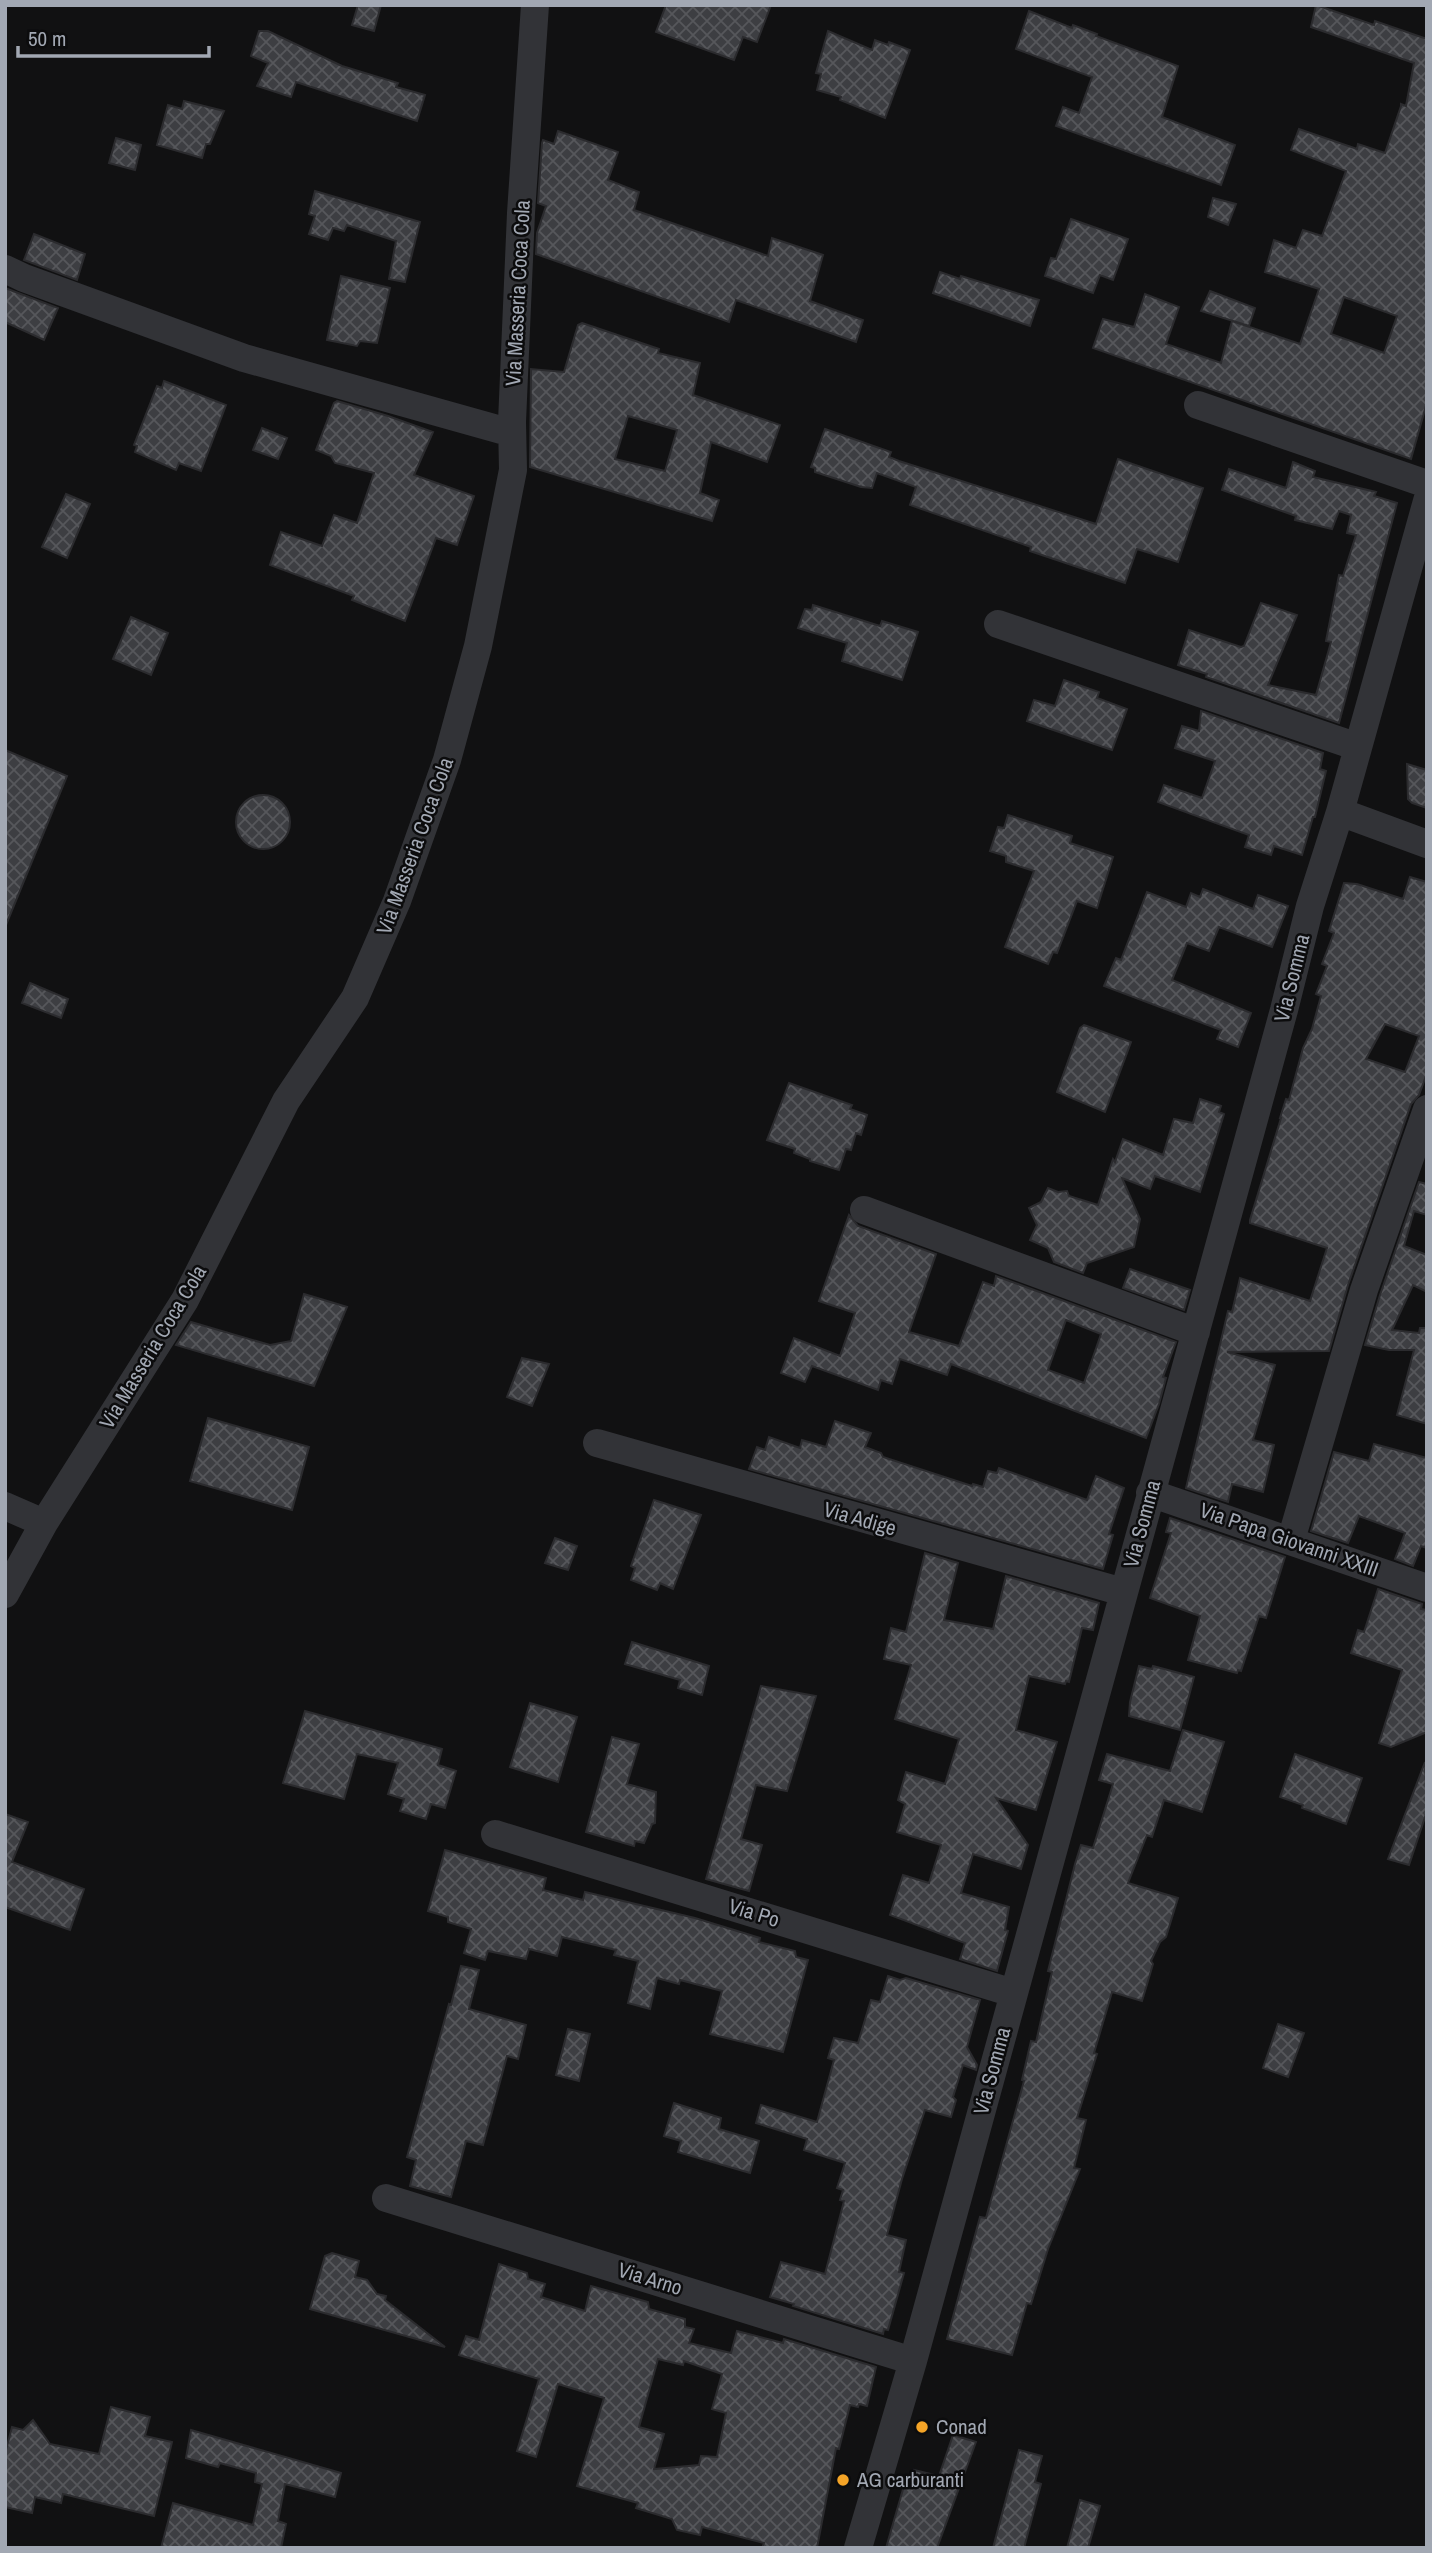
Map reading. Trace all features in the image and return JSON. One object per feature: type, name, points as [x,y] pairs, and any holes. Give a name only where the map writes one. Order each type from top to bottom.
[{"type":"street","name":"Via Masseria Coca Cola","points":[[5,1594],[44,1523],[185,1300],[286,1101],[355,998],[397,901],[447,760],[478,646],[513,470],[512,433],[522,200],[535,5]]},
{"type":"street","points":[[5,269],[244,358],[512,433]]},
{"type":"street","points":[[1198,405],[1427,484]]},
{"type":"street","name":"Via Somma","points":[[858,2548],[914,2361],[1284,1010],[1310,906],[1340,812],[1427,501]]},
{"type":"street","points":[[998,624],[1358,747]]},
{"type":"street","points":[[1340,812],[1427,844]]},
{"type":"street","points":[[1291,1540],[1364,1290],[1427,1109]]},
{"type":"street","points":[[863,1210],[1196,1332]]},
{"type":"street","name":"Via Adige","points":[[597,1443],[1123,1592]]},
{"type":"street","name":"Via Papa Giovanni XXIII","points":[[1150,1493],[1427,1588]]},
{"type":"street","points":[[5,1506],[44,1523]]},
{"type":"street","name":"Via Po","points":[[495,1834],[1013,1993]]},
{"type":"street","name":"Via Arno","points":[[386,2198],[914,2361]]},
{"type":"building","points":[[358,5],[381,5],[374,31],[352,25]]},
{"type":"building","points":[[666,5],[771,5],[757,42],[743,37],[734,60],[656,32]]},
{"type":"building","points":[[1316,5],[1374,25],[1375,21],[1427,39],[1427,402],[1411,459],[1093,348],[1103,319],[1134,327],[1145,294],[1179,307],[1166,344],[1221,363],[1232,321],[1300,344],[1319,289],[1265,272],[1274,240],[1296,248],[1303,230],[1322,236],[1346,171],[1291,150],[1299,129],[1357,149],[1358,144],[1385,153],[1401,104],[1406,106],[1414,63],[1311,27]],"holes":[[[1344,297],[1397,316],[1384,353],[1331,334]]]},
{"type":"building","points":[[1029,11],[1072,28],[1073,25],[1178,66],[1162,117],[1235,145],[1221,185],[1056,126],[1063,107],[1079,113],[1092,77],[1016,49]]},
{"type":"building","points":[[259,31],[268,31],[342,66],[398,83],[396,87],[425,95],[417,121],[296,82],[291,97],[257,86],[268,63],[251,56]]},
{"type":"building","points":[[828,31],[872,50],[875,40],[910,50],[885,118],[840,100],[841,97],[817,90],[821,74],[816,73]]},
{"type":"building","points":[[184,101],[224,111],[210,144],[206,144],[202,158],[157,145],[168,105],[182,109]]},
{"type":"building","points":[[558,131],[618,152],[608,180],[639,192],[634,210],[768,256],[772,238],[823,255],[810,301],[863,320],[856,342],[736,300],[729,322],[536,254],[537,233],[546,206],[538,203],[542,143],[543,140],[554,144]]},
{"type":"building","points":[[116,138],[141,145],[135,170],[109,163]]},
{"type":"building","points":[[315,191],[420,222],[405,282],[389,279],[396,241],[347,225],[344,231],[333,228],[328,240],[309,234],[315,216],[309,214]]},
{"type":"building","points":[[1213,198],[1236,204],[1228,225],[1208,217]]},
{"type":"building","points":[[1071,219],[1128,239],[1113,280],[1100,275],[1093,293],[1045,276],[1051,258],[1056,259]]},
{"type":"building","points":[[34,234],[85,254],[77,280],[24,260]]},
{"type":"building","points":[[940,272],[1039,300],[1030,326],[933,293]]},
{"type":"building","points":[[341,276],[390,288],[377,343],[360,341],[357,346],[327,340]]},
{"type":"building","points":[[5,288],[58,308],[44,340],[5,322]]},
{"type":"building","points":[[1210,291],[1255,308],[1249,326],[1201,311]]},
{"type":"building","points":[[582,323],[659,349],[658,353],[700,363],[693,395],[780,425],[767,462],[711,442],[700,493],[719,500],[712,521],[530,467],[531,369],[564,372],[578,325]],"holes":[[[628,416],[677,430],[665,471],[615,459]]]},
{"type":"building","points":[[164,381],[226,405],[201,471],[179,463],[176,470],[135,452],[137,446],[134,445],[157,386],[162,388]]},
{"type":"building","points":[[337,401],[433,432],[414,475],[474,496],[457,545],[436,538],[405,621],[352,600],[354,596],[270,565],[281,532],[322,546],[334,515],[357,523],[374,473],[335,463],[331,456],[316,450]]},
{"type":"building","points":[[262,428],[287,438],[278,459],[253,450]]},
{"type":"building","points":[[825,429],[891,452],[889,457],[899,461],[1096,524],[1118,459],[1203,488],[1178,562],[1137,549],[1125,583],[1030,551],[1031,547],[910,505],[916,487],[877,473],[872,488],[815,472],[815,468],[811,467]]},
{"type":"building","points":[[1293,462],[1315,471],[1313,477],[1376,492],[1374,496],[1397,503],[1339,723],[1178,665],[1189,630],[1244,646],[1261,603],[1297,615],[1268,685],[1316,695],[1331,642],[1326,641],[1339,575],[1343,576],[1356,535],[1347,533],[1351,515],[1339,511],[1332,529],[1295,520],[1296,516],[1222,490],[1229,469],[1286,488]]},
{"type":"building","points":[[66,494],[90,504],[67,558],[42,547]]},
{"type":"building","points":[[813,605],[880,626],[882,621],[918,632],[902,680],[842,661],[847,643],[798,628],[805,609],[812,610]]},
{"type":"building","points":[[131,617],[168,633],[151,675],[113,659]]},
{"type":"building","points":[[1064,680],[1099,692],[1097,698],[1127,709],[1112,750],[1027,721],[1034,700],[1055,706]]},
{"type":"building","points":[[1201,711],[1323,753],[1320,769],[1326,771],[1302,855],[1274,846],[1271,855],[1245,847],[1249,835],[1158,802],[1164,785],[1202,798],[1215,761],[1175,748],[1182,726],[1199,731]]},
{"type":"building","points":[[5,750],[67,776],[6,925],[5,925]]},
{"type":"building","points":[[1407,764],[1427,770],[1427,808],[1408,799]]},
{"type":"building","points":[[263,795],[282,803],[290,822],[282,841],[263,849],[244,841],[236,822],[244,803]]},
{"type":"building","points":[[1008,815],[1072,836],[1070,843],[1113,857],[1097,908],[1077,901],[1057,953],[1053,952],[1048,964],[1005,947],[1034,871],[1006,862],[1006,856],[990,851],[998,827],[1004,828]]},
{"type":"building","points":[[1410,877],[1427,882],[1427,1073],[1419,1095],[1411,1104],[1348,1285],[1329,1351],[1227,1352],[1275,1365],[1253,1440],[1274,1445],[1263,1492],[1232,1484],[1228,1502],[1186,1488],[1228,1311],[1232,1312],[1240,1278],[1310,1301],[1327,1248],[1250,1223],[1250,1220],[1286,1099],[1289,1100],[1303,1048],[1312,1029],[1321,996],[1316,994],[1327,966],[1322,964],[1334,933],[1329,931],[1344,883],[1357,884],[1403,899]],"holes":[[[1385,1024],[1419,1036],[1405,1072],[1366,1059]]]},
{"type":"building","points":[[1203,889],[1253,909],[1258,895],[1288,906],[1272,947],[1219,927],[1209,951],[1187,943],[1172,980],[1251,1013],[1238,1047],[1217,1039],[1221,1030],[1104,986],[1116,958],[1121,960],[1147,892],[1186,907],[1191,893],[1200,897]]},
{"type":"building","points":[[30,983],[68,999],[61,1018],[22,1003]]},
{"type":"building","points":[[1084,1025],[1131,1042],[1105,1112],[1057,1092],[1080,1028]]},
{"type":"building","points":[[789,1083],[852,1105],[850,1109],[867,1115],[861,1135],[856,1133],[851,1150],[846,1149],[839,1170],[810,1161],[794,1153],[795,1149],[767,1140]]},
{"type":"building","points":[[1200,1099],[1221,1106],[1219,1112],[1224,1114],[1200,1192],[1155,1176],[1150,1189],[1122,1178],[1140,1219],[1134,1247],[1087,1263],[1083,1273],[1054,1262],[1048,1248],[1030,1240],[1037,1225],[1029,1208],[1041,1202],[1048,1188],[1058,1192],[1067,1191],[1069,1196],[1098,1205],[1113,1159],[1115,1162],[1123,1139],[1163,1155],[1174,1119],[1193,1123]]},
{"type":"building","points":[[1419,1182],[1427,1184],[1427,1215],[1414,1211],[1404,1246],[1427,1255],[1427,1292],[1413,1285],[1392,1330],[1419,1333],[1420,1328],[1427,1328],[1427,1424],[1397,1415],[1414,1350],[1389,1350],[1365,1345]]},
{"type":"building","points":[[849,1215],[858,1226],[936,1254],[909,1332],[959,1346],[983,1282],[994,1286],[996,1276],[1176,1342],[1163,1377],[1166,1378],[1159,1404],[1146,1438],[951,1364],[947,1375],[900,1359],[892,1384],[881,1380],[878,1390],[812,1366],[805,1382],[781,1373],[794,1338],[840,1356],[855,1313],[819,1301]],"holes":[[[1066,1320],[1101,1334],[1084,1383],[1048,1370]]]},
{"type":"building","points":[[1130,1269],[1190,1290],[1184,1310],[1123,1288]]},
{"type":"building","points":[[304,1294],[347,1307],[314,1386],[176,1345],[191,1322],[270,1345],[291,1341]]},
{"type":"building","points":[[522,1358],[549,1364],[532,1406],[507,1397]]},
{"type":"building","points":[[208,1418],[309,1447],[292,1510],[190,1481]]},
{"type":"building","points":[[835,1421],[871,1433],[865,1447],[881,1453],[883,1457],[972,1486],[983,1487],[988,1471],[997,1473],[999,1468],[1087,1500],[1096,1476],[1124,1488],[1109,1534],[1113,1535],[1103,1569],[749,1469],[757,1447],[765,1450],[769,1437],[800,1448],[802,1440],[826,1447]]},
{"type":"building","points":[[1374,1444],[1427,1458],[1427,1548],[1421,1546],[1413,1566],[1395,1559],[1405,1533],[1359,1516],[1348,1543],[1311,1531],[1334,1452],[1369,1461]]},
{"type":"building","points":[[654,1500],[701,1515],[673,1589],[660,1583],[657,1590],[631,1580],[635,1568],[631,1566]]},
{"type":"building","points":[[1170,1518],[1285,1557],[1266,1618],[1259,1616],[1241,1671],[1238,1670],[1237,1673],[1188,1660],[1200,1616],[1150,1598],[1171,1533],[1166,1532]]},
{"type":"building","points":[[555,1538],[577,1546],[568,1570],[545,1563]]},
{"type":"building","points":[[925,1553],[958,1563],[944,1620],[993,1629],[1006,1576],[1099,1603],[1093,1630],[1082,1628],[1069,1682],[1066,1681],[1065,1684],[1029,1676],[1016,1730],[1057,1742],[1036,1810],[996,1798],[1028,1845],[1021,1869],[973,1854],[961,1893],[1009,1907],[1005,1930],[1008,1931],[997,1971],[960,1959],[965,1943],[890,1915],[903,1875],[929,1883],[941,1845],[897,1832],[905,1804],[898,1800],[906,1772],[945,1784],[959,1739],[895,1719],[911,1665],[884,1659],[891,1628],[906,1632]]},
{"type":"building","points":[[1378,1589],[1422,1604],[1421,1609],[1427,1610],[1427,1732],[1391,1747],[1379,1743],[1402,1670],[1351,1653],[1358,1630],[1364,1632]]},
{"type":"building","points":[[632,1642],[709,1666],[702,1695],[678,1688],[680,1680],[625,1664]]},
{"type":"building","points":[[1139,1666],[1152,1669],[1153,1666],[1194,1677],[1180,1730],[1129,1716]]},
{"type":"building","points":[[761,1686],[816,1696],[787,1791],[756,1785],[741,1839],[762,1845],[749,1891],[706,1879]]},
{"type":"building","points":[[530,1703],[577,1717],[558,1782],[510,1767]]},
{"type":"building","points":[[305,1711],[442,1749],[438,1765],[456,1771],[445,1808],[431,1804],[426,1819],[400,1811],[404,1799],[388,1794],[398,1763],[357,1754],[344,1799],[283,1783]]},
{"type":"building","points":[[1183,1730],[1224,1742],[1202,1812],[1164,1800],[1152,1837],[1147,1835],[1128,1883],[1178,1898],[1166,1937],[1160,1942],[1151,1961],[1153,1964],[1142,2001],[1112,1992],[1094,2053],[1097,2054],[1077,2118],[1086,2120],[1074,2168],[1080,2169],[1048,2249],[1031,2304],[1027,2303],[1012,2355],[947,2339],[980,2217],[986,2218],[1024,2081],[1022,2080],[1031,2041],[1036,2042],[1052,1972],[1048,1971],[1075,1864],[1081,1845],[1093,1848],[1113,1784],[1099,1780],[1107,1754],[1170,1771]]},
{"type":"building","points":[[612,1737],[639,1744],[627,1784],[656,1792],[655,1823],[652,1824],[644,1843],[635,1841],[634,1846],[586,1832]]},
{"type":"building","points":[[1295,1754],[1362,1778],[1346,1824],[1280,1797]]},
{"type":"building","points":[[1425,1762],[1427,1811],[1409,1865],[1388,1859]]},
{"type":"building","points":[[5,1814],[28,1822],[12,1862],[84,1889],[70,1930],[5,1907]]},
{"type":"building","points":[[445,1850],[546,1878],[543,1890],[583,1900],[585,1892],[695,1918],[760,1938],[759,1942],[795,1951],[796,1957],[808,1960],[783,2052],[710,2034],[722,1991],[680,1980],[679,1984],[657,1978],[650,2009],[628,2003],[638,1961],[614,1955],[616,1950],[562,1937],[557,1956],[529,1949],[526,1959],[488,1951],[485,1960],[464,1953],[471,1929],[448,1922],[448,1917],[428,1911]]},
{"type":"building","points":[[461,1966],[479,1970],[469,2009],[526,2025],[518,2059],[507,2056],[483,2145],[466,2141],[451,2197],[410,2186],[416,2160],[407,2157]]},
{"type":"building","points":[[888,1976],[900,1980],[906,1978],[980,2000],[967,2047],[977,2065],[976,2070],[963,2065],[953,2097],[956,2100],[951,2117],[925,2110],[902,2179],[887,2235],[906,2240],[899,2272],[904,2273],[888,2330],[884,2329],[883,2334],[770,2297],[781,2262],[825,2274],[844,2201],[840,2200],[843,2190],[837,2188],[845,2163],[804,2150],[807,2139],[756,2123],[761,2105],[817,2122],[834,2060],[828,2058],[834,2038],[858,2043],[871,2000],[880,2002]]},
{"type":"building","points":[[1278,2024],[1304,2033],[1288,2077],[1263,2068]]},
{"type":"building","points":[[568,2029],[590,2034],[579,2081],[556,2075]]},
{"type":"building","points":[[674,2103],[721,2118],[719,2129],[759,2141],[750,2173],[678,2152],[681,2141],[664,2136]]},
{"type":"building","points":[[332,2253],[359,2261],[355,2277],[367,2280],[377,2294],[386,2296],[385,2300],[445,2347],[310,2309],[325,2256]]},
{"type":"building","points":[[499,2264],[527,2273],[528,2279],[545,2284],[541,2297],[585,2311],[591,2286],[648,2302],[649,2309],[685,2319],[685,2327],[694,2329],[689,2343],[731,2353],[737,2331],[783,2343],[784,2339],[876,2367],[867,2406],[850,2405],[839,2449],[836,2448],[817,2548],[762,2548],[764,2543],[702,2527],[700,2535],[677,2530],[672,2519],[636,2508],[638,2503],[577,2486],[604,2398],[558,2384],[536,2457],[517,2451],[539,2379],[459,2355],[466,2336],[479,2340]],"holes":[[[658,2359],[683,2365],[684,2361],[722,2374],[712,2409],[726,2413],[717,2457],[701,2456],[699,2465],[654,2469],[664,2434],[639,2427]]]},
{"type":"building","points":[[111,2407],[150,2417],[145,2436],[172,2442],[154,2516],[63,2494],[61,2503],[35,2497],[32,2513],[5,2507],[5,2454],[12,2427],[23,2430],[33,2420],[50,2444],[99,2454]]},
{"type":"building","points":[[191,2430],[341,2473],[335,2497],[285,2484],[278,2521],[286,2524],[281,2548],[161,2548],[173,2503],[253,2525],[262,2484],[255,2482],[256,2473],[220,2463],[218,2467],[186,2458]]},
{"type":"building","points":[[953,2435],[976,2442],[937,2548],[886,2548],[906,2479],[911,2480],[914,2470],[939,2476]]},
{"type":"building","points":[[1019,2450],[1042,2456],[1035,2482],[1041,2484],[1024,2548],[993,2548]]},
{"type":"building","points":[[1080,2500],[1100,2506],[1088,2548],[1067,2548]]},
{"type":"place","name":"Conad","points":[[922,2427]]},
{"type":"place","name":"AG carburanti","points":[[843,2480]]}]
